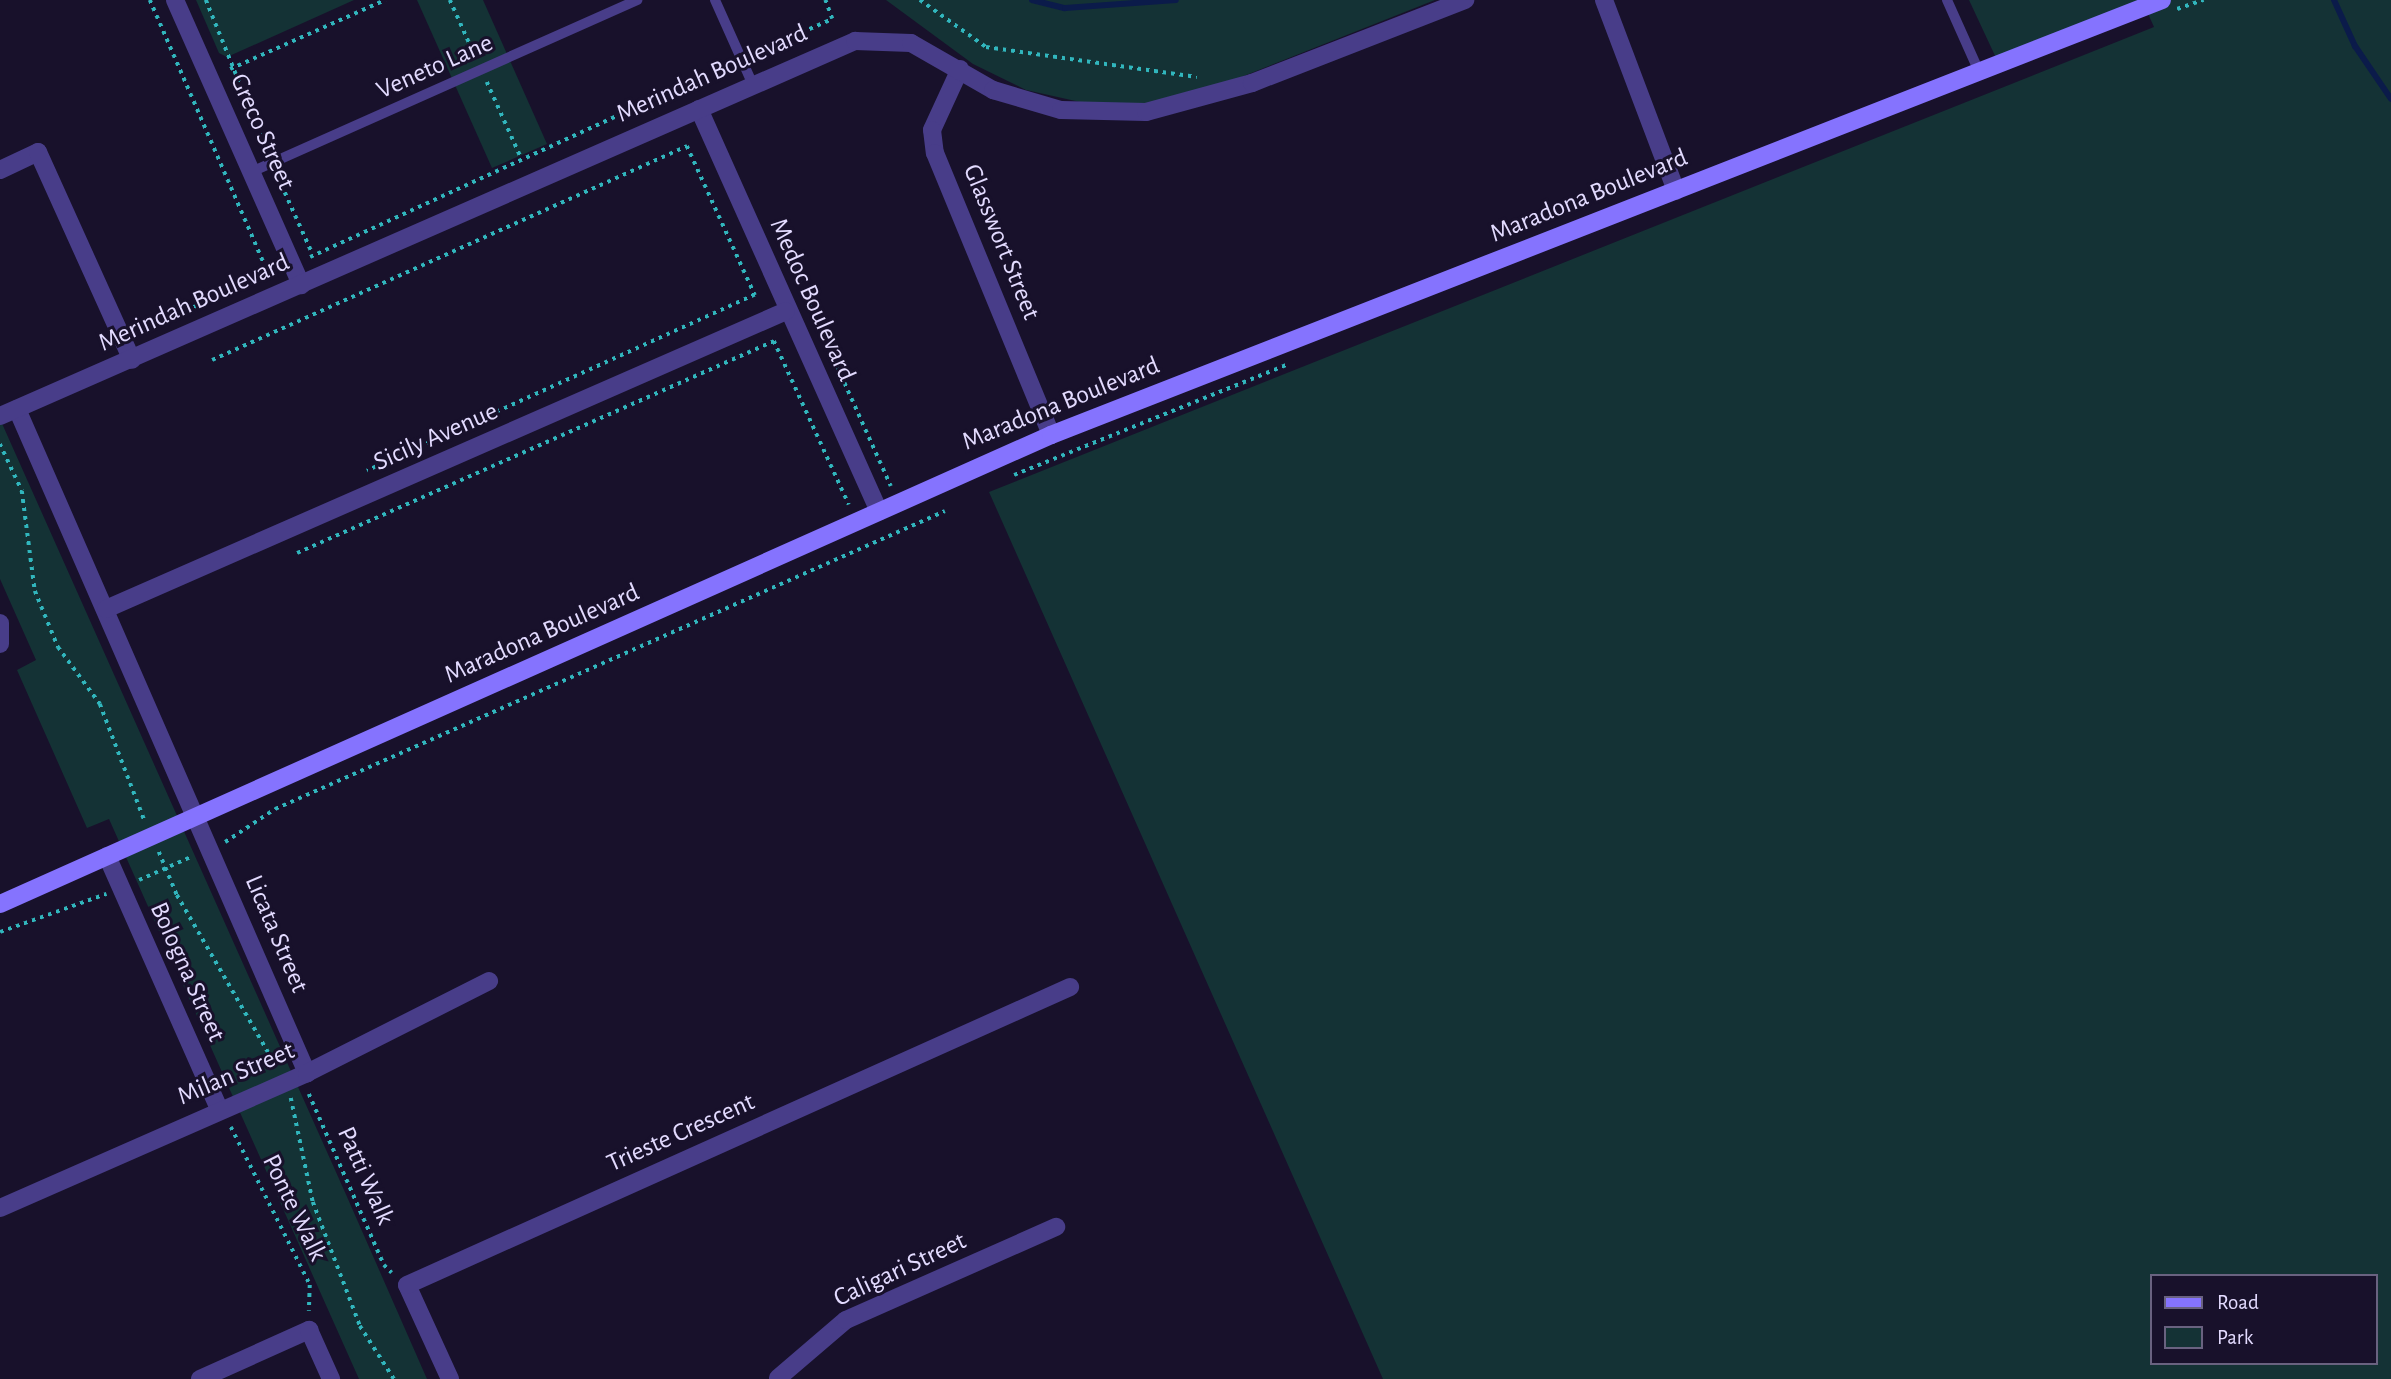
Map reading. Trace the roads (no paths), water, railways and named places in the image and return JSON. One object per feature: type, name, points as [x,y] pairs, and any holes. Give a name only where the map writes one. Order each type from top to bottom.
[{"type":"street","name":"Greco Street","points":[[175,0],[301,285]]},
{"type":"street","name":"Merindah Boulevard","points":[[0,416],[836,47],[877,37],[911,43],[993,90],[1061,110],[1146,112],[1252,83],[1465,0]]},
{"type":"street","points":[[1604,0],[1676,191]]},
{"type":"street","name":"Maradona Boulevard","points":[[0,904],[1051,435],[1676,191],[1977,67],[2162,0]]},
{"type":"street","name":"Glasswort Street","points":[[960,69],[932,130],[935,153],[1051,435]]},
{"type":"street","name":"Medoc Boulevard","points":[[699,109],[786,311],[879,512]]},
{"type":"street","points":[[0,170],[38,152],[132,360]]},
{"type":"street","name":"Sicily Avenue","points":[[106,609],[786,311]]},
{"type":"street","name":"Licata Street","points":[[17,409],[307,1073]]},
{"type":"street","points":[[0,623],[0,644]]},
{"type":"street","name":"Bologna Street","points":[[107,856],[219,1109]]},
{"type":"street","name":"Milan Street","points":[[0,1208],[219,1109],[307,1073],[489,981]]},
{"type":"street","name":"Trieste Crescent","points":[[450,1379],[407,1285],[1070,987]]},
{"type":"street","name":"Caligari Street","points":[[777,1379],[846,1320],[1056,1227]]},
{"type":"street","points":[[200,1379],[309,1330],[331,1379]]},
{"type":"lane","name":"Veneto Lane","points":[[251,172],[637,0]]},
{"type":"lane","points":[[715,0],[753,85]]},
{"type":"lane","points":[[1947,0],[1977,67]]},
{"type":"waterway","points":[[1032,0],[1065,8],[1176,0]]},
{"type":"waterway","points":[[2334,0],[2355,46],[2391,99]]}]
